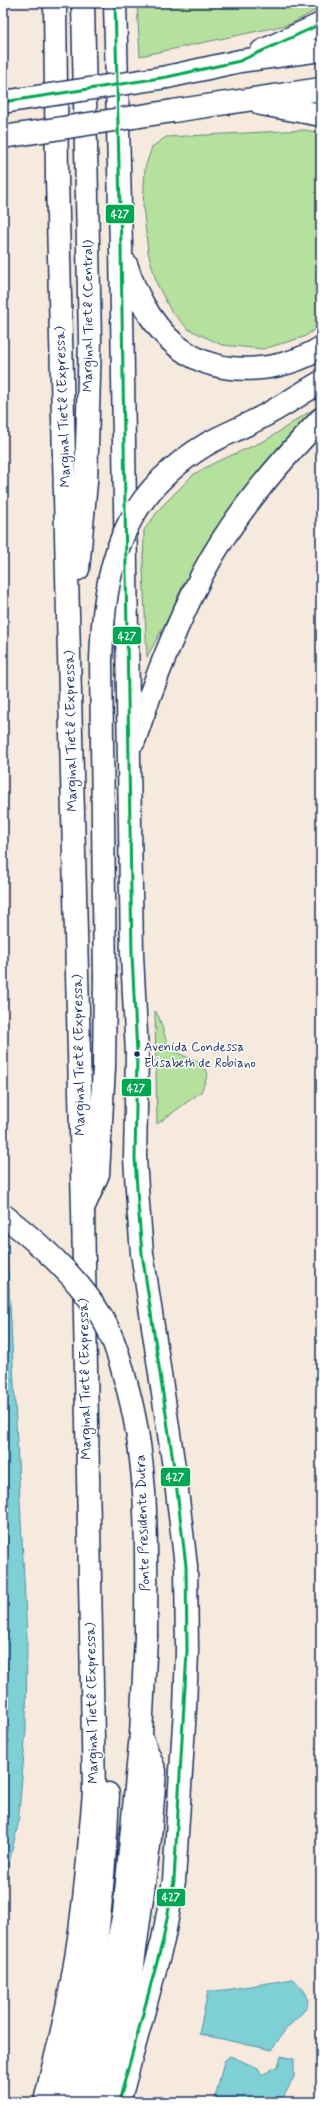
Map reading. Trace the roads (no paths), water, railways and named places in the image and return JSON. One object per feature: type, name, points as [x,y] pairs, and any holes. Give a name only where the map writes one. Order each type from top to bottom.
[{"type":"highway","name":"Marginal Tietê (Expressa)","points":[[44,2102],[67,2007],[86,1886],[94,1792],[83,1210],[57,178],[55,3]]},
{"type":"highway","name":"Marginal Tietê (Central)","points":[[69,628],[81,548],[86,482],[89,349],[83,3]]},
{"type":"highway","points":[[115,3],[121,248],[132,955],[137,1054],[135,1158],[142,1253],[175,1474],[186,1566],[187,1651],[185,1709],[174,1881],[163,1940],[119,2102]]},
{"type":"highway","points":[[240,61],[321,24]]},
{"type":"highway","points":[[3,102],[167,77],[240,61],[321,50]]},
{"type":"highway","points":[[3,137],[321,89]]},
{"type":"highway","points":[[244,101],[321,115]]},
{"type":"highway","points":[[121,248],[133,281],[145,307],[164,333],[187,354],[217,365],[242,369],[278,366],[310,354],[321,348]]},
{"type":"highway","points":[[83,1210],[98,1174],[104,1067],[106,978],[101,661],[102,618],[109,574],[121,537],[139,503],[164,475],[206,445],[260,418],[321,382]]},
{"type":"highway","points":[[128,757],[156,676],[204,573],[247,506],[294,448],[321,419]]},
{"type":"highway","name":"Ponte Presidente Dutra","points":[[3,1215],[44,1248],[74,1279],[103,1320],[119,1358],[134,1407],[144,1469],[146,1637],[140,1734],[124,1913],[80,2102]]},
{"type":"highway","points":[[61,2102],[82,2017],[96,1946],[106,1834],[109,1772],[94,1734]]},
{"type":"highway","points":[[101,2102],[132,1972],[150,1838],[155,1771],[140,1734]]},
{"type":"water","points":[[3,1168],[27,1637],[26,1729],[18,1825],[3,1887]]},
{"type":"water","points":[[293,1979],[306,1993],[308,2004],[284,2032],[272,2050],[199,2034],[208,1991],[225,1990]]},
{"type":"water","points":[[230,2056],[258,2068],[262,2075],[278,2066],[281,2056],[294,2059],[294,2077],[282,2100],[279,2102],[214,2102],[224,2061]]},
{"type":"place","name":"Avenida Condessa Elisabeth de Robiano","points":[[137,1054]]}]
